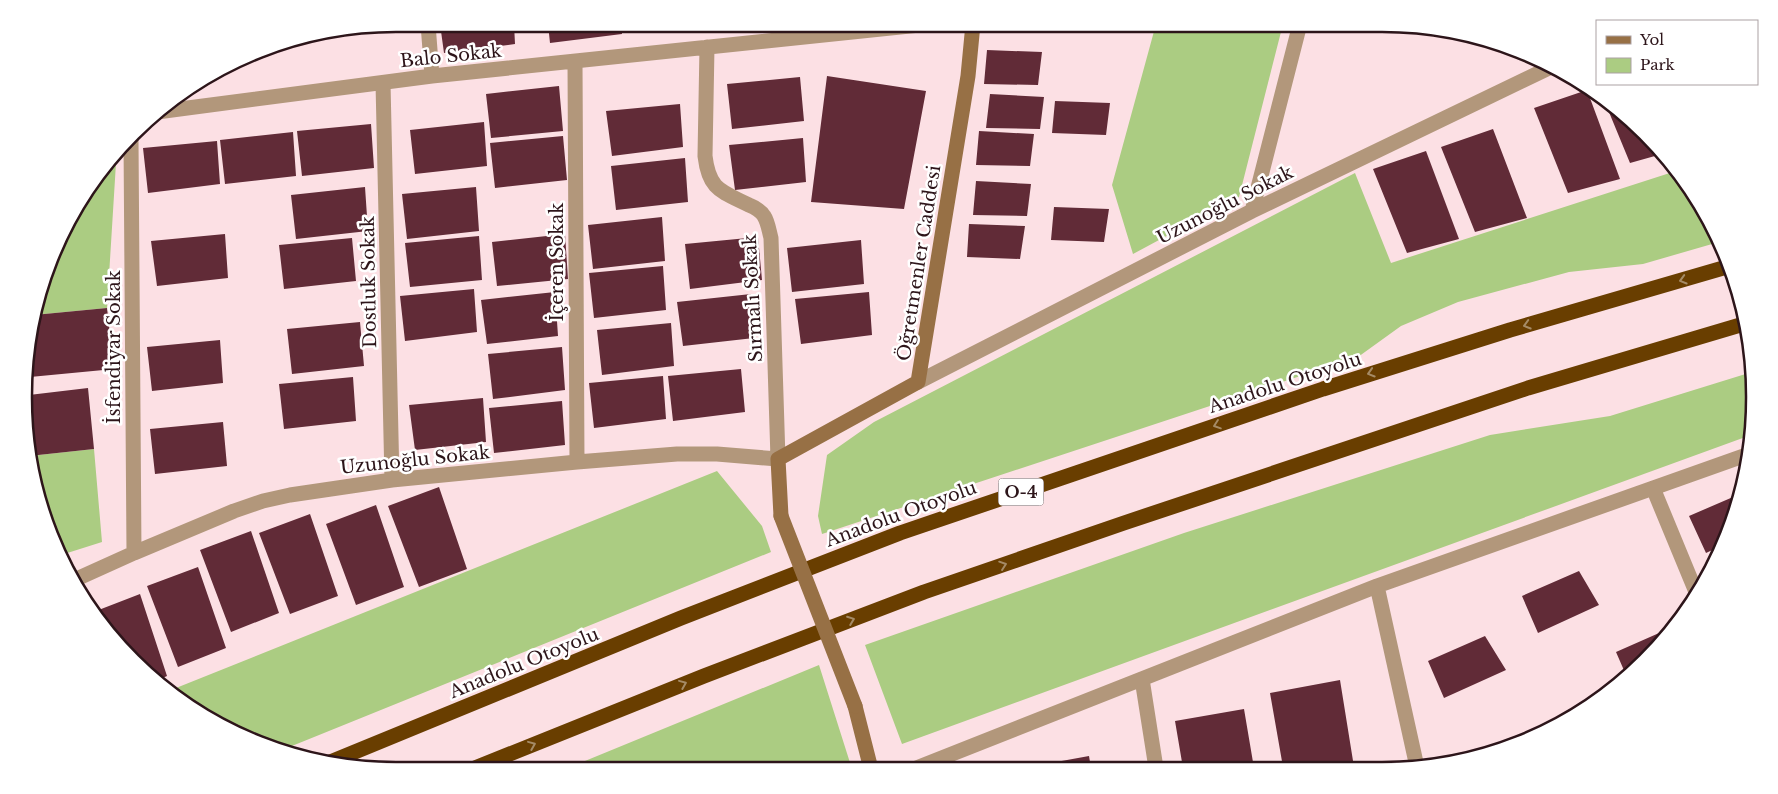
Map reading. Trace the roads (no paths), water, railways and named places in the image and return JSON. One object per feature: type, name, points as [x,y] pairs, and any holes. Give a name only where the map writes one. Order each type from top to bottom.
[{"type":"highway","name":"Anadolu Otoyolu","points":[[344,757],[681,618],[900,533],[1323,389],[1510,330],[1722,268]]},
{"type":"highway","points":[[490,762],[704,676],[924,592],[1528,388],[1738,326]]},
{"type":"street","points":[[429,32],[432,76]]},
{"type":"street","name":"Balo Sokak","points":[[173,110],[432,76],[708,47],[806,32]]},
{"type":"street","name":"Öğretmenler Caddesi","points":[[778,460],[918,382],[968,76],[972,32]]},
{"type":"street","points":[[1252,211],[1298,32]]},
{"type":"street","name":"Sırmalı Sokak","points":[[708,47],[704,156],[706,170],[719,191],[756,208],[764,215],[771,238],[778,460]]},
{"type":"street","name":"İçeren Sokak","points":[[575,62],[577,462]]},
{"type":"street","name":"Uzunoğlu Sokak","points":[[918,382],[1252,211],[1542,70]]},
{"type":"street","name":"Dostluk Sokak","points":[[383,83],[392,480]]},
{"type":"street","name":"İsfendiyar Sokak","points":[[131,148],[134,553]]},
{"type":"street","name":"Uzunoğlu Sokak","points":[[80,577],[134,553],[263,501],[290,495],[392,480],[577,462],[685,454],[744,455],[778,460]]},
{"type":"street","points":[[932,762],[1377,586],[1740,457]]},
{"type":"street","points":[[778,460],[782,516],[855,706],[869,762]]},
{"type":"street","points":[[1654,488],[1693,585]]},
{"type":"street","points":[[1377,586],[1414,760]]},
{"type":"street","points":[[1142,679],[1155,762]]}]
